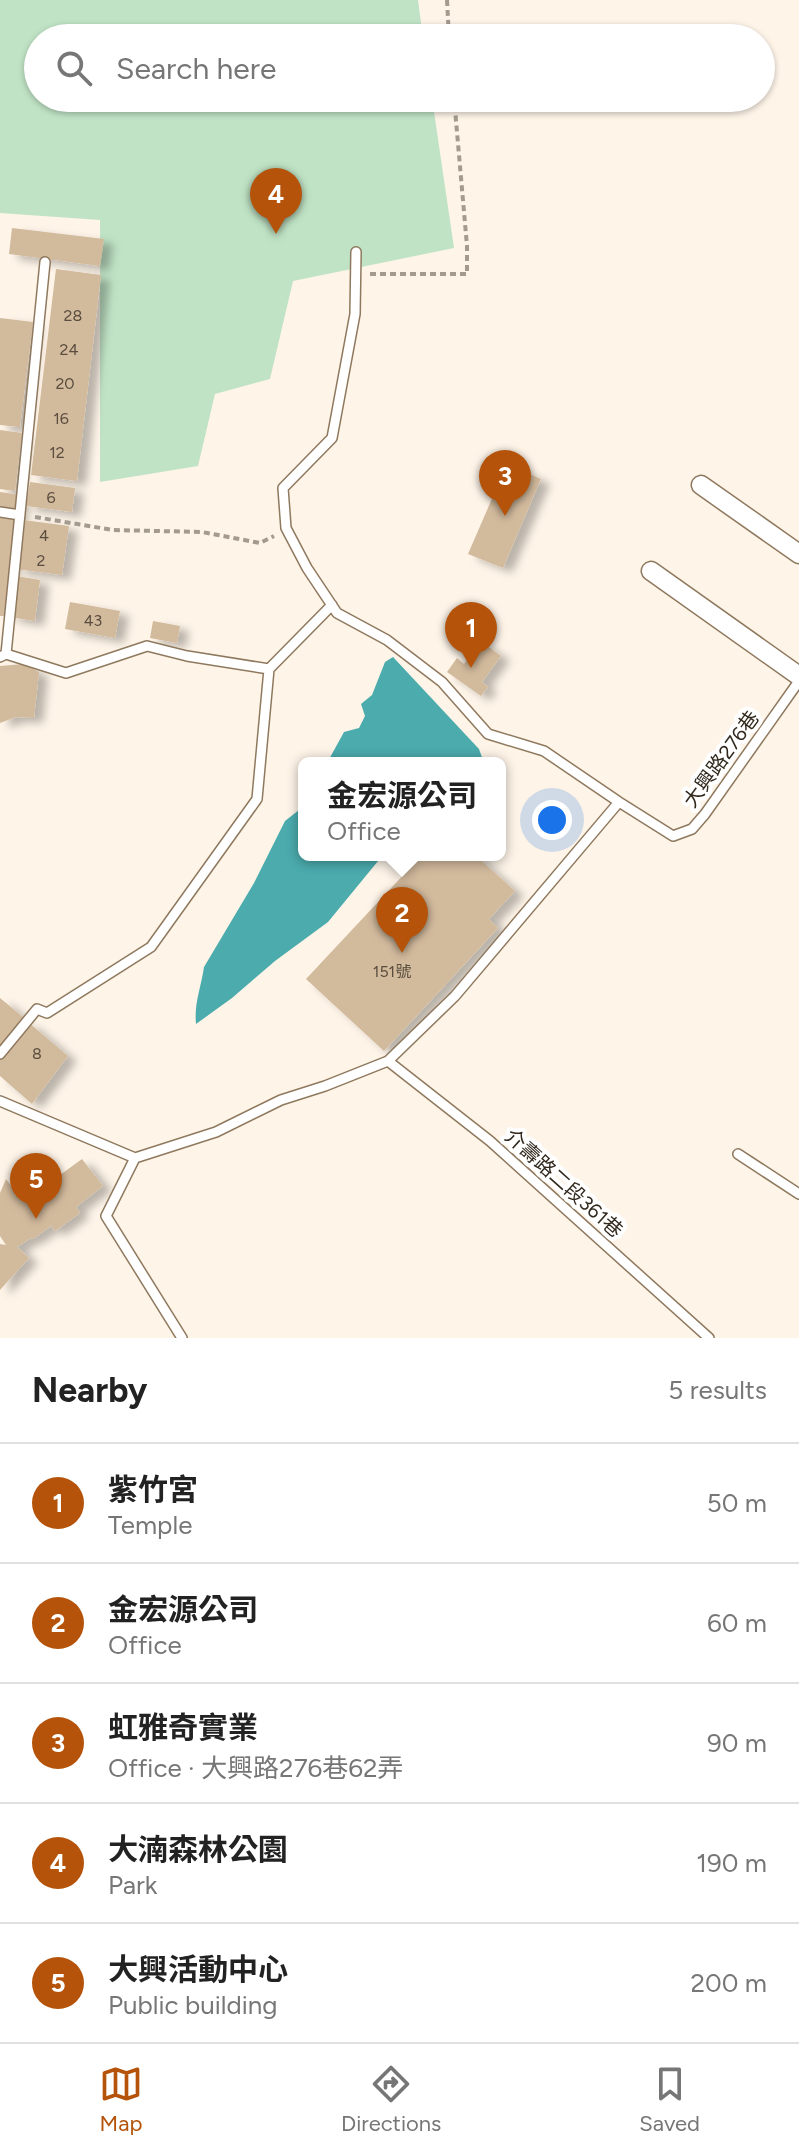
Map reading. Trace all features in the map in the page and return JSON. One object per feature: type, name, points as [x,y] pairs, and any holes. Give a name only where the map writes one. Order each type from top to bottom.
[{"type":"street","points":[[701,485],[799,554]]},
{"type":"street","points":[[651,571],[799,678]]},
{"type":"lane","points":[[0,1101],[135,1158],[216,1132],[281,1100],[388,1061],[455,996],[619,802],[544,751],[488,734],[442,682],[387,640],[337,613],[307,568],[286,528],[283,488],[332,438],[355,314],[356,252]]},
{"type":"lane","points":[[45,262],[3,656],[66,673],[147,646],[187,656],[269,669]]},
{"type":"lane","points":[[0,512],[20,515]]},
{"type":"lane","points":[[0,1054],[37,1009],[47,1013],[151,947],[257,799],[269,669],[332,605]]},
{"type":"lane","name":"大興路276巷","points":[[619,802],[673,836],[692,829],[799,678]]},
{"type":"lane","name":"介壽路二段361巷","points":[[388,1061],[490,1141],[709,1338]]},
{"type":"lane","points":[[738,1154],[799,1194]]},
{"type":"lane","points":[[135,1158],[106,1216],[182,1338]]},
{"type":"path","points":[[447,0],[448,24]]},
{"type":"path","points":[[357,275],[467,274],[455,112]]},
{"type":"path","points":[[20,515],[113,530],[202,532],[260,543],[286,528]]},
{"type":"green space","points":[[0,0],[418,0],[421,24],[24,24],[24,112],[434,112],[454,248],[293,281],[270,379],[215,394],[198,466],[100,482],[100,220],[0,213]]},
{"type":"water","points":[[393,657],[479,749],[482,757],[330,757],[344,732],[359,728],[365,716],[361,704],[372,695],[385,662]]},
{"type":"water","points":[[298,811],[298,861],[378,861],[328,922],[196,1024],[204,967],[254,883],[285,821]]},
{"type":"building","points":[[12,228],[104,239],[100,266],[9,254]]},
{"type":"building","points":[[56,269],[101,275],[77,481],[31,475]]},
{"type":"building","points":[[0,318],[33,322],[20,427],[0,425]]},
{"type":"building","points":[[0,430],[22,433],[15,491],[0,489]]},
{"type":"building","points":[[507,464],[541,479],[503,568],[468,554]]},
{"type":"building","points":[[30,482],[75,488],[72,512],[26,506]]},
{"type":"building","points":[[0,492],[21,495],[4,616],[0,616]]},
{"type":"building","points":[[23,520],[69,526],[62,575],[16,569]]},
{"type":"building","points":[[16,576],[40,580],[35,621],[10,617]]},
{"type":"building","points":[[70,602],[120,611],[115,638],[65,629]]},
{"type":"building","points":[[153,621],[180,626],[177,643],[150,638]]},
{"type":"building","points":[[481,641],[501,656],[482,682],[488,687],[481,696],[447,672],[457,658],[464,664]]},
{"type":"building","points":[[24,664],[39,672],[34,718],[16,717],[0,723],[0,666]]},
{"type":"building","points":[[416,861],[482,861],[515,891],[489,919],[498,928],[384,1051],[306,979]]},
{"type":"building","points":[[0,998],[23,1017],[0,1047]]},
{"type":"building","points":[[28,1022],[68,1056],[32,1104],[0,1076],[0,1058]]},
{"type":"building","points":[[82,1159],[103,1186],[76,1207],[80,1213],[55,1231],[51,1226],[17,1247],[29,1258],[0,1290],[0,1244],[6,1245],[0,1236],[0,1193],[6,1179],[23,1202]]},
{"type":"place","name":"大湳森林公園","points":[[276,234]]},
{"type":"place","name":"虹雅奇實業","points":[[505,516]]},
{"type":"place","name":"紫竹宮","points":[[471,668]]},
{"type":"place","name":"金宏源公司","points":[[402,953]]},
{"type":"place","name":"大興活動中心","points":[[36,1219]]}]
